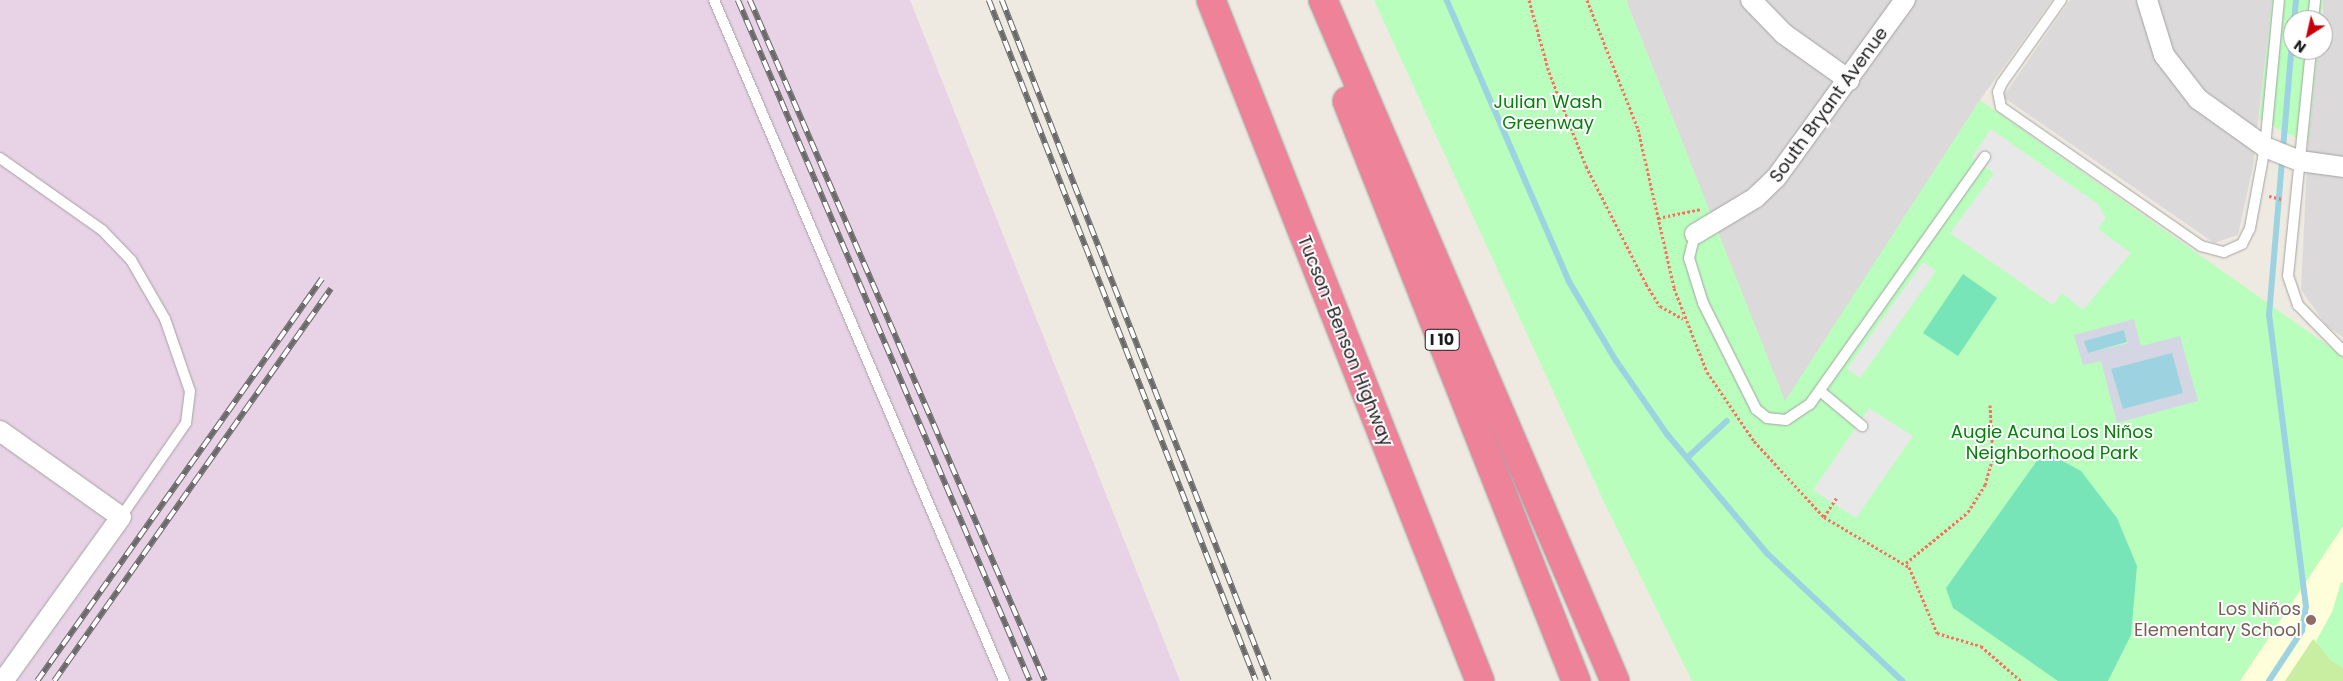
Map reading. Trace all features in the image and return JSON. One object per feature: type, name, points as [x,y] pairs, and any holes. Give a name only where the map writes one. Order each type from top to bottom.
[{"type":"highway","name":"Tucson–Benson Highway","points":[[1210,0],[1480,681]]},
{"type":"highway","name":"I 10","points":[[1308,0],[1576,681]]},
{"type":"highway","points":[[1323,0],[1615,681]]},
{"type":"highway","points":[[1421,532],[1466,681]]},
{"type":"street","points":[[1751,0],[1784,34],[1848,80]]},
{"type":"street","name":"South Bryant Avenue","points":[[1695,234],[1724,213],[1755,198],[1776,178],[1905,0]]},
{"type":"street","points":[[2147,0],[2160,46],[2184,85],[2265,147],[2300,161],[2343,167]]},
{"type":"street","points":[[0,431],[121,517],[4,675]]},
{"type":"lane","points":[[714,0],[1004,681]]},
{"type":"lane","points":[[2061,0],[2002,83],[1999,100],[2006,112],[2201,246],[2219,252],[2238,247],[2248,234],[2265,147],[2280,0]]},
{"type":"lane","points":[[2309,60],[2288,276],[2298,305],[2343,351]]},
{"type":"lane","points":[[1695,234],[1689,258],[1695,282],[1756,409],[1767,418],[1786,420],[1810,404],[1820,391],[1986,156]]},
{"type":"lane","points":[[0,158],[102,230],[131,260],[164,319],[190,391],[186,423],[121,517]]},
{"type":"lane","points":[[1820,391],[1862,426]]},
{"type":"path","points":[[1529,0],[1549,72],[1586,166],[1646,284],[1660,306],[1683,320]]},
{"type":"path","points":[[1587,0],[1638,129],[1683,320],[1707,372],[1733,413],[1824,517],[1906,563],[1919,584],[1937,633],[1985,649],[2021,681]]},
{"type":"path","points":[[2266,196],[2290,200]]},
{"type":"path","points":[[1658,218],[1685,209],[1724,213]]},
{"type":"path","points":[[1906,563],[1968,512],[1985,485],[1994,457],[1990,406]]},
{"type":"path","points":[[1824,517],[1837,497]]},
{"type":"shaded area","points":[[0,0],[910,0],[1180,681],[0,681]]},
{"type":"shaded area","points":[[1626,0],[2052,0],[1980,100],[1785,402]]},
{"type":"shaded area","points":[[2070,0],[2272,0],[2253,166],[2238,235],[2214,243],[2003,97]]},
{"type":"shaded area","points":[[2323,0],[2343,0],[2343,337],[2327,326],[2301,290],[2308,144],[2317,60],[2333,60],[2333,10],[2323,10]]},
{"type":"shaded area","points":[[1991,129],[2098,204],[2106,218],[2098,229],[2131,253],[2083,310],[2062,293],[2053,305],[1950,233],[1994,173],[1972,157]]},
{"type":"shaded area","points":[[1923,262],[1936,271],[1860,378],[1847,369]]},
{"type":"shaded area","points":[[2134,319],[2141,346],[2180,336],[2198,401],[2117,423],[2101,361],[2083,365],[2074,335]],"holes":[[[2124,330],[2128,343],[2088,353],[2085,341]],[[2172,353],[2182,393],[2123,409]]]},
{"type":"shaded area","points":[[1869,408],[1913,436],[1856,518],[1813,490]]},
{"type":"shaded area","name":"Los Niños Elementary School","points":[[2343,526],[2343,681],[2239,681],[2319,559]]},
{"type":"green space","points":[[1374,0],[1626,0],[1785,401],[1980,100],[2343,356],[2343,526],[2240,681],[1692,681],[1604,502]]},
{"type":"green space","points":[[2272,0],[2323,0],[2322,10],[2283,10],[2283,60],[2317,60],[2308,144],[2259,119]]},
{"type":"green space","points":[[1963,274],[1997,298],[1958,356],[1923,333]]},
{"type":"green space","points":[[2044,451],[2081,471],[2117,518],[2137,566],[2131,635],[2108,681],[2058,681],[1953,608],[1946,588]]},
{"type":"green space","points":[[2341,582],[2343,583],[2343,668],[2330,660],[2316,641],[2332,612]]},
{"type":"green space","points":[[2313,639],[2343,668],[2343,681],[2285,681]]},
{"type":"water","points":[[2124,330],[2127,342],[2088,353],[2084,341]]},
{"type":"water","points":[[2172,353],[2183,393],[2123,409],[2111,369]]},
{"type":"waterway","points":[[1447,0],[1569,281],[1616,360],[1668,435],[1768,554],[1903,681]]},
{"type":"waterway","points":[[2295,10],[2296,0]]},
{"type":"waterway","points":[[2269,681],[2302,631],[2306,607],[2269,316],[2291,60]]},
{"type":"waterway","points":[[1687,458],[1727,421]]},
{"type":"railway","points":[[738,0],[1030,681]]},
{"type":"railway","points":[[750,0],[1045,681]]},
{"type":"railway","points":[[989,0],[1256,681]]},
{"type":"railway","points":[[1002,0],[1269,681]]},
{"type":"railway","points":[[37,681],[322,279]]},
{"type":"railway","points":[[54,681],[331,289]]},
{"type":"place","name":"Los Niños Elementary School","points":[[2311,620]]},
{"type":"park label","name":"Julian Wash Greenway","points":[[1548,113]]},
{"type":"park label","name":"Augie Acuna Los Niños Neighborhood Park","points":[[2052,443]]}]
